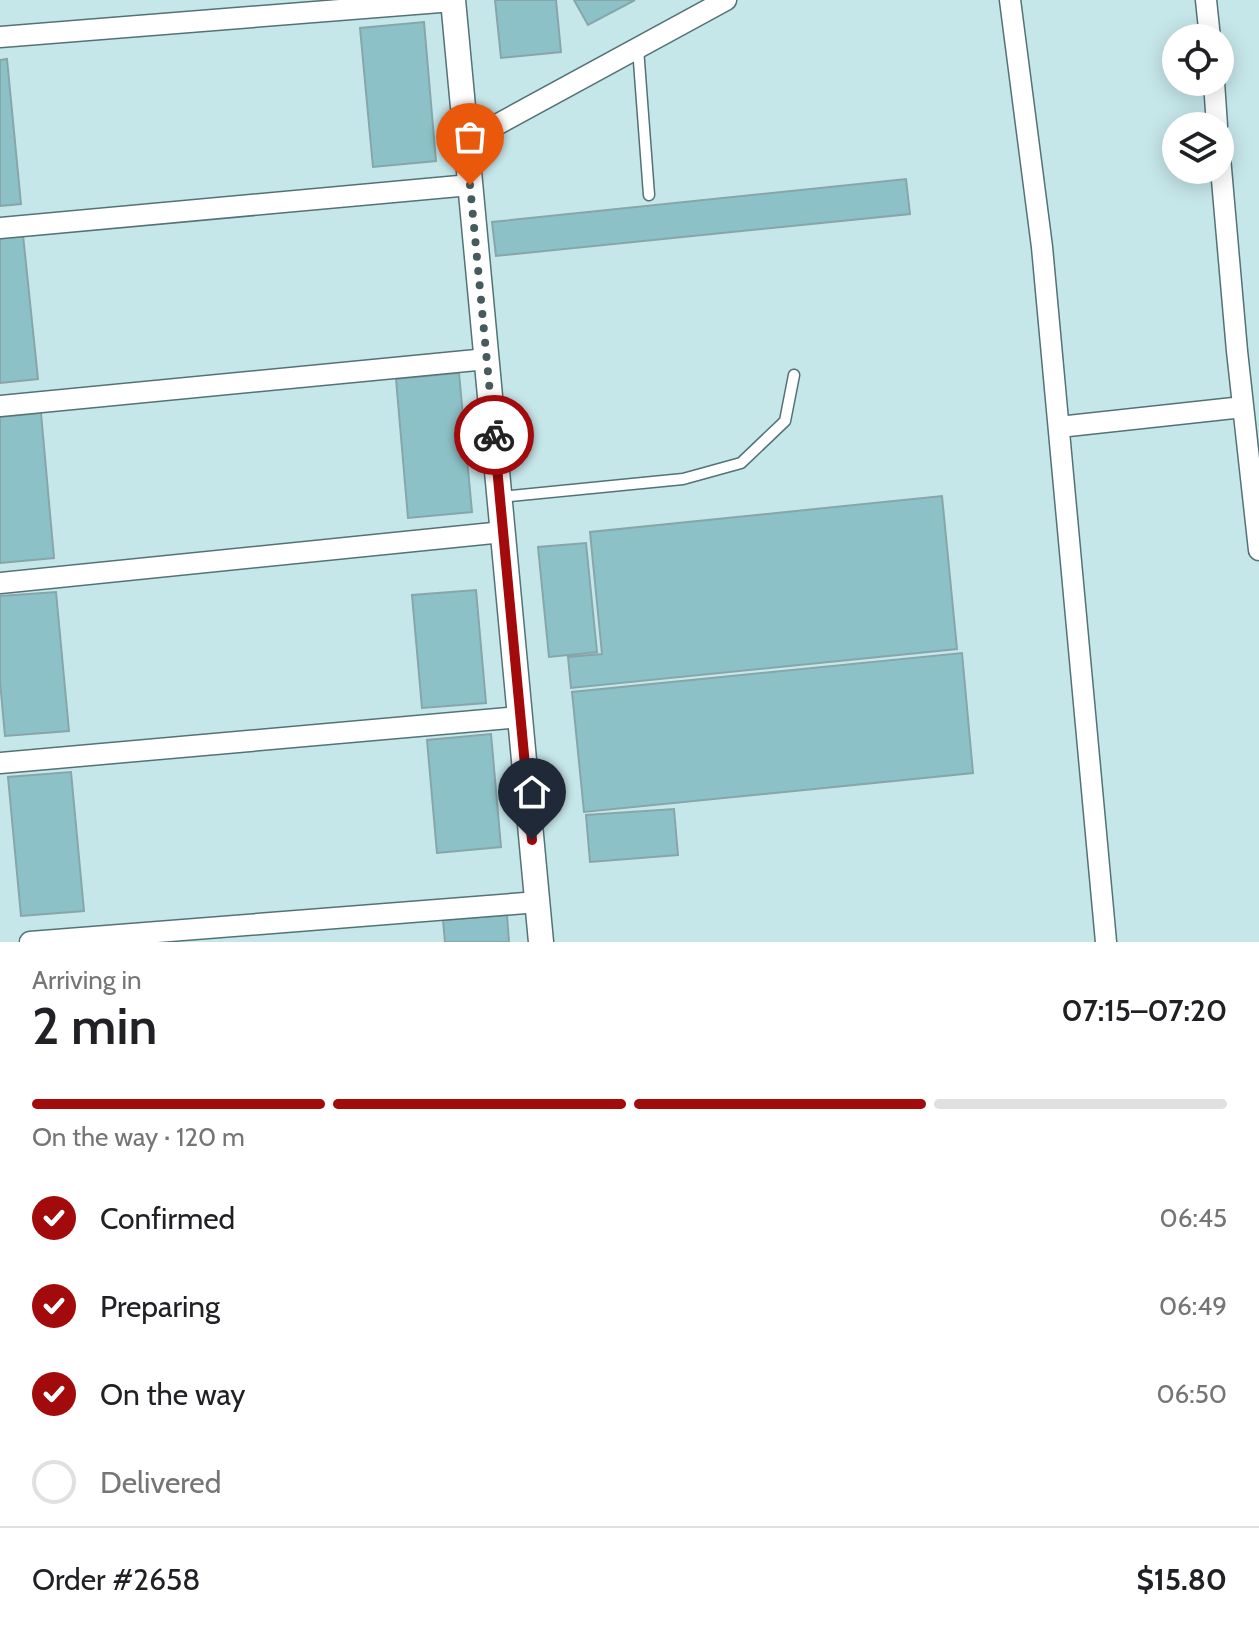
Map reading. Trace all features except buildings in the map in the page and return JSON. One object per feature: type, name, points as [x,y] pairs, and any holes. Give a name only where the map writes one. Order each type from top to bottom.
[{"type":"street","points":[[0,37],[453,0],[541,942]]},
{"type":"street","points":[[467,141],[726,0]]},
{"type":"street","points":[[1010,0],[1042,247],[1106,942]]},
{"type":"street","points":[[1206,0],[1209,24]]},
{"type":"street","points":[[1222,184],[1259,550]]},
{"type":"street","points":[[0,228],[470,185]]},
{"type":"street","points":[[0,406],[487,359]]},
{"type":"street","points":[[1059,427],[1243,407]]},
{"type":"street","points":[[0,583],[503,532]]},
{"type":"street","points":[[0,763],[520,717]]},
{"type":"street","points":[[30,942],[538,902]]},
{"type":"lane","points":[[638,48],[649,195]]},
{"type":"lane","points":[[500,497],[683,479],[741,463],[785,421],[794,375]]},
{"type":"way so far","points":[[470,185],[494,435]]},
{"type":"route","points":[[494,435],[532,840]]}]
